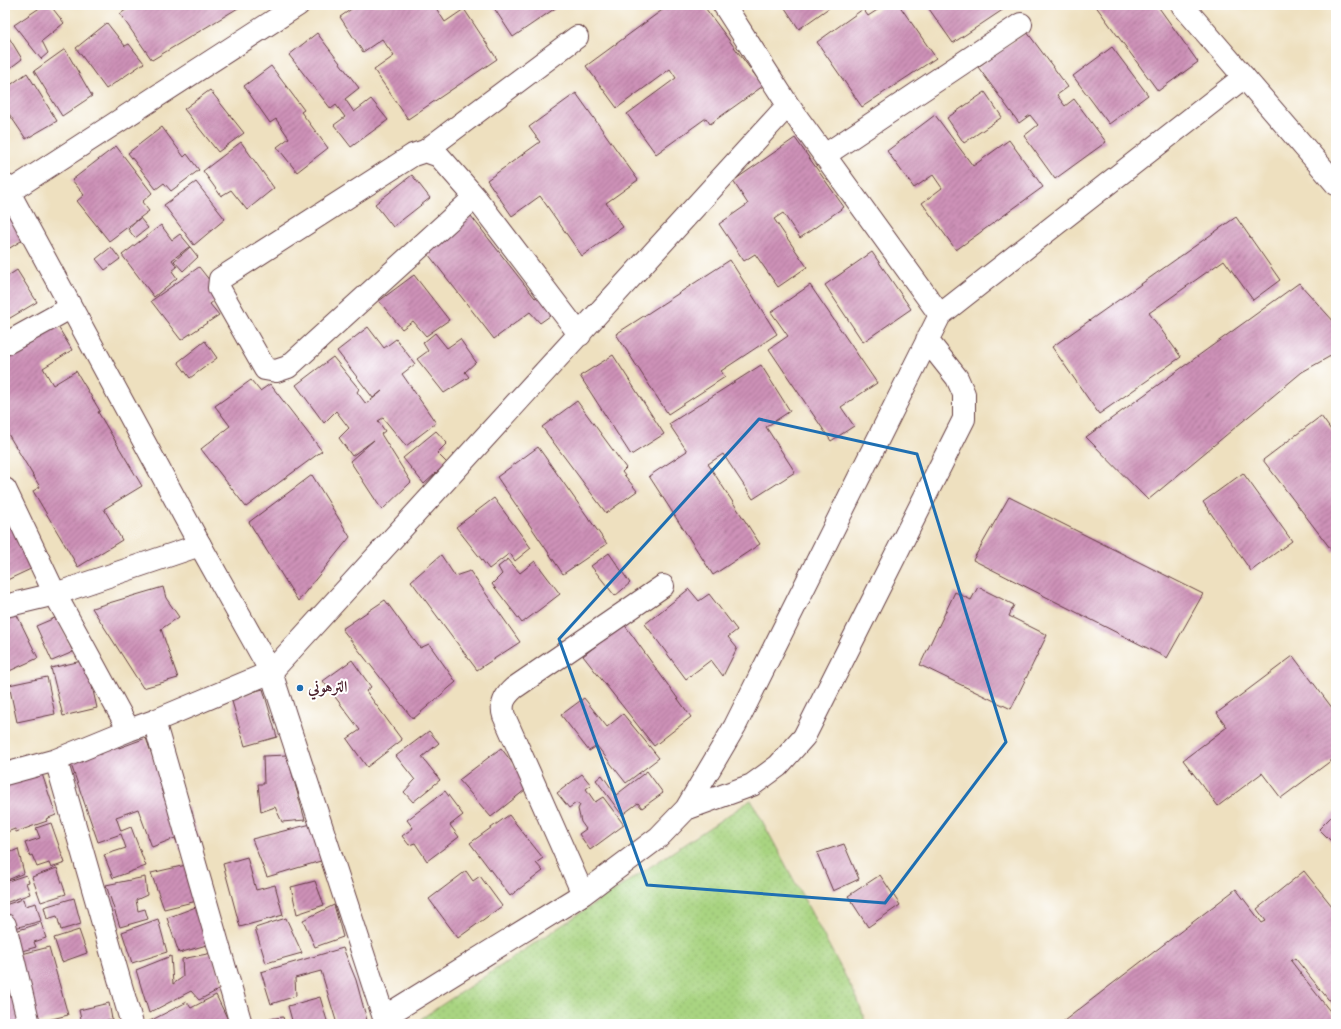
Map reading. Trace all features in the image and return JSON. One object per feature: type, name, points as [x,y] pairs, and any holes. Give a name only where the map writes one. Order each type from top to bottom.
[{"type":"street","points":[[298,5],[7,189],[70,308],[271,672],[385,1021],[583,894],[659,837],[686,809],[735,726],[940,315],[1244,77]]},
{"type":"street","points":[[724,5],[788,106],[940,315]]},
{"type":"street","points":[[1182,5],[1336,184]]},
{"type":"street","points":[[825,155],[1021,24]]},
{"type":"street","points":[[475,197],[288,367],[276,370],[265,369],[219,288],[220,279],[413,155],[425,151],[577,37]]},
{"type":"street","points":[[5,774],[56,760],[129,730],[154,722],[271,672],[788,106]]},
{"type":"street","points":[[425,151],[439,156],[475,197],[580,334]]},
{"type":"street","points":[[5,344],[70,308]]},
{"type":"street","points":[[686,809],[752,785],[778,766],[804,737],[964,419],[964,394],[957,378],[927,340]]},
{"type":"street","points":[[5,489],[55,594],[129,730]]},
{"type":"street","points":[[5,606],[55,594],[200,545]]},
{"type":"street","points":[[583,894],[504,716],[502,709],[503,701],[507,694],[514,688],[663,586]]},
{"type":"street","points":[[154,722],[241,1024]]},
{"type":"street","points":[[56,760],[132,1024]]},
{"type":"street","points":[[5,925],[8,947],[29,1024]]},
{"type":"highlighted area","points":[[759,419],[917,454],[1006,742],[885,903],[647,885],[559,639]]},
{"type":"green space","points":[[751,800],[857,998],[866,1024],[423,1024],[422,1018]]},
{"type":"building","points":[[44,5],[50,5],[64,23],[42,41],[48,53],[41,59],[14,25]]},
{"type":"building","points":[[133,5],[243,5],[152,60],[120,14]]},
{"type":"building","points":[[357,5],[434,5],[445,22],[464,9],[497,59],[408,119],[374,70],[394,56],[382,39],[363,52],[340,17]]},
{"type":"building","points":[[492,5],[560,5],[513,37]]},
{"type":"building","points":[[669,5],[703,5],[763,86],[710,124],[706,118],[656,154],[627,114],[676,78],[670,69],[617,108],[586,66]]},
{"type":"building","points":[[783,5],[833,5],[799,29]]},
{"type":"building","points":[[885,5],[899,5],[936,58],[862,107],[817,42],[863,9],[868,16]]},
{"type":"building","points":[[1010,5],[953,43],[927,6]]},
{"type":"building","points":[[1095,5],[1157,5],[1198,62],[1158,91]]},
{"type":"building","points":[[107,23],[125,46],[129,44],[144,63],[106,89],[76,48]]},
{"type":"building","points":[[5,31],[22,59],[5,72]]},
{"type":"building","points":[[1027,32],[1068,87],[1057,95],[1065,106],[1074,99],[1106,142],[1055,179],[1024,136],[1038,125],[1030,115],[1019,123],[978,67]]},
{"type":"building","points":[[317,33],[359,88],[345,99],[354,112],[371,99],[388,120],[351,147],[334,125],[345,117],[336,105],[331,109],[289,55]]},
{"type":"building","points":[[1112,47],[1148,95],[1109,124],[1073,76]]},
{"type":"building","points":[[65,49],[92,96],[62,116],[34,71]]},
{"type":"building","points":[[271,66],[304,110],[301,112],[328,148],[297,172],[277,147],[289,138],[276,119],[270,123],[244,86]]},
{"type":"building","points":[[27,73],[57,121],[26,139],[5,108],[5,89]]},
{"type":"building","points":[[210,90],[244,133],[218,152],[184,109]]},
{"type":"building","points":[[985,92],[1002,117],[964,143],[947,118]]},
{"type":"building","points":[[576,93],[638,180],[606,203],[623,227],[582,256],[540,196],[512,216],[487,180],[540,142],[529,127]]},
{"type":"building","points":[[935,115],[973,166],[1009,140],[1043,187],[956,250],[922,203],[942,188],[933,175],[914,188],[887,151]]},
{"type":"building","points":[[162,127],[184,157],[187,154],[199,170],[171,191],[164,183],[156,189],[128,153]]},
{"type":"building","points":[[795,138],[844,207],[800,238],[783,213],[774,219],[807,267],[778,287],[755,254],[744,261],[719,224],[748,204],[733,181]]},
{"type":"building","points":[[241,142],[274,188],[247,210],[231,190],[221,196],[203,171]]},
{"type":"building","points":[[116,146],[152,193],[142,202],[149,211],[109,241],[77,201],[84,195],[72,180]]},
{"type":"building","points":[[412,175],[430,198],[393,227],[375,204]]},
{"type":"building","points":[[196,182],[225,219],[194,245],[164,205]]},
{"type":"building","points":[[10,206],[29,236],[5,251],[5,209]]},
{"type":"building","points":[[471,216],[535,298],[544,293],[557,311],[540,323],[530,312],[494,339],[425,250]]},
{"type":"building","points":[[1236,217],[1280,280],[1253,300],[1224,260],[1149,313],[1181,357],[1099,414],[1052,347]]},
{"type":"building","points":[[140,218],[148,228],[135,238],[128,229]]},
{"type":"building","points":[[161,225],[172,240],[180,234],[190,246],[172,260],[177,267],[172,271],[177,278],[154,297],[122,255]]},
{"type":"building","points":[[111,247],[120,259],[105,270],[96,259]]},
{"type":"building","points":[[190,247],[198,257],[183,271],[174,261]]},
{"type":"building","points":[[872,252],[911,309],[863,342],[825,285]]},
{"type":"building","points":[[730,260],[777,334],[721,371],[725,377],[668,414],[616,334]]},
{"type":"building","points":[[199,267],[221,295],[210,304],[219,315],[181,340],[151,301]]},
{"type":"building","points":[[17,270],[37,302],[5,321],[5,278]]},
{"type":"building","points":[[414,275],[449,320],[426,336],[413,321],[402,329],[379,301]]},
{"type":"building","points":[[1299,283],[1336,324],[1336,353],[1302,372],[1148,500],[1086,437]]},
{"type":"building","points":[[810,285],[877,383],[841,407],[854,426],[831,441],[769,349],[788,336],[771,312]]},
{"type":"building","points":[[57,325],[72,350],[43,368],[53,385],[76,371],[100,411],[98,412],[142,486],[104,509],[122,540],[78,567],[33,491],[40,487],[5,429],[5,356]]},
{"type":"building","points":[[368,327],[384,348],[396,339],[415,364],[402,374],[436,423],[406,446],[383,418],[378,421],[385,431],[381,434],[411,482],[382,510],[350,461],[374,440],[352,456],[339,438],[349,428],[336,411],[324,423],[296,385],[333,357],[359,389],[357,392],[366,404],[370,401],[382,391],[373,398],[337,351]]},
{"type":"building","points":[[435,333],[447,348],[460,339],[476,362],[465,372],[469,377],[444,393],[417,359],[428,351],[423,343]]},
{"type":"building","points":[[205,341],[217,358],[190,378],[178,362]]},
{"type":"building","points":[[613,355],[664,434],[631,455],[580,376]]},
{"type":"building","points":[[761,365],[790,411],[766,427],[795,472],[753,499],[723,454],[708,464],[760,544],[713,575],[649,476],[687,451],[669,424]]},
{"type":"building","points":[[251,380],[260,391],[270,384],[322,451],[246,507],[201,449],[230,426],[215,406]]},
{"type":"building","points":[[577,401],[626,468],[622,472],[637,491],[606,513],[542,427]]},
{"type":"building","points":[[1321,416],[1336,437],[1336,550],[1333,552],[1263,460]]},
{"type":"building","points":[[436,431],[447,443],[437,453],[447,463],[424,484],[403,458]]},
{"type":"building","points":[[538,447],[607,544],[563,574],[497,477]]},
{"type":"building","points":[[1243,473],[1292,541],[1251,571],[1203,502]]},
{"type":"building","points":[[312,475],[350,537],[298,601],[249,522]]},
{"type":"building","points":[[1009,497],[1203,594],[1167,658],[973,560]]},
{"type":"building","points":[[494,498],[531,548],[515,561],[510,553],[489,569],[456,527]]},
{"type":"building","points":[[5,504],[35,567],[5,581]]},
{"type":"building","points":[[609,553],[630,583],[615,596],[591,566]]},
{"type":"building","points":[[441,555],[455,576],[470,571],[520,642],[477,670],[411,581]]},
{"type":"building","points":[[508,559],[520,573],[535,561],[560,594],[522,623],[492,584],[502,574],[498,567]]},
{"type":"building","points":[[163,587],[166,598],[179,617],[161,629],[178,678],[143,688],[92,608]]},
{"type":"building","points":[[978,587],[1014,605],[1009,616],[1047,635],[1011,709],[920,665],[955,592],[971,600]]},
{"type":"building","points":[[689,589],[699,601],[709,594],[737,630],[728,637],[737,648],[723,676],[711,660],[686,679],[645,624]]},
{"type":"building","points":[[385,600],[420,648],[429,644],[456,682],[413,719],[342,629]]},
{"type":"building","points":[[15,611],[38,658],[5,673],[5,616]]},
{"type":"building","points":[[57,617],[73,652],[52,661],[36,626]]},
{"type":"building","points":[[624,624],[691,717],[654,746],[583,656]]},
{"type":"building","points":[[1293,656],[1336,713],[1336,757],[1281,798],[1262,773],[1218,806],[1183,760],[1227,727],[1217,713]]},
{"type":"building","points":[[86,660],[97,708],[63,716],[51,668]]},
{"type":"building","points":[[352,660],[371,687],[366,691],[402,740],[367,767],[347,739],[360,730],[323,681]]},
{"type":"building","points":[[47,677],[55,714],[17,722],[9,685]]},
{"type":"building","points":[[263,689],[277,737],[245,746],[231,698]]},
{"type":"building","points":[[584,698],[607,727],[623,714],[659,758],[626,783],[597,746],[589,751],[561,715]]},
{"type":"building","points":[[429,731],[439,743],[422,757],[440,780],[413,802],[404,792],[415,780],[396,756]]},
{"type":"building","points":[[114,736],[119,748],[146,738],[164,788],[161,789],[170,813],[188,807],[201,842],[180,850],[175,838],[152,847],[138,809],[116,817],[121,831],[131,827],[146,866],[113,878],[104,855],[126,848],[121,834],[98,842],[67,753]]},
{"type":"building","points":[[501,748],[530,786],[491,817],[459,780]]},
{"type":"building","points":[[287,755],[305,820],[282,822],[275,807],[261,812],[258,784],[264,784],[263,756]]},
{"type":"building","points":[[41,771],[56,815],[46,819],[47,821],[16,832],[15,829],[7,832],[8,834],[5,835],[5,781]]},
{"type":"building","points":[[647,771],[663,793],[642,808],[638,803],[622,815],[596,780],[602,775],[616,795]]},
{"type":"building","points":[[582,774],[591,785],[586,789],[595,802],[603,797],[624,825],[590,850],[579,834],[586,829],[581,822],[578,809],[580,805],[576,803],[569,808],[557,793]]},
{"type":"building","points":[[445,791],[463,815],[450,825],[459,837],[427,861],[415,843],[409,845],[402,836],[413,828],[407,820]]},
{"type":"building","points":[[1336,812],[1336,846],[1319,829]]},
{"type":"building","points":[[509,815],[543,858],[536,863],[543,871],[510,896],[470,843]]},
{"type":"building","points":[[51,823],[65,863],[51,868],[49,863],[37,867],[32,855],[30,856],[25,843],[40,838],[36,828]]},
{"type":"building","points":[[315,823],[324,860],[267,877],[252,839]]},
{"type":"building","points":[[844,844],[859,879],[833,891],[817,853]]},
{"type":"building","points":[[18,849],[24,873],[5,881],[5,855]]},
{"type":"building","points":[[247,857],[256,890],[275,885],[283,915],[240,927],[223,864]]},
{"type":"building","points":[[186,865],[197,901],[164,909],[151,873]]},
{"type":"building","points":[[57,868],[66,894],[41,902],[32,877]]},
{"type":"building","points":[[466,871],[473,881],[480,876],[502,906],[458,938],[429,899]]},
{"type":"building","points":[[1304,871],[1336,911],[1336,1009],[1295,958],[1291,961],[1336,1019],[1336,1024],[1060,1024],[1236,889],[1262,923],[1266,921],[1257,909]]},
{"type":"building","points":[[26,875],[29,882],[26,883],[30,894],[5,903],[5,882]]},
{"type":"building","points":[[880,875],[900,905],[868,927],[848,896]]},
{"type":"building","points":[[145,877],[147,895],[136,900],[138,911],[145,909],[148,919],[120,927],[106,885]]},
{"type":"building","points":[[315,881],[324,905],[297,914],[291,887]]},
{"type":"building","points":[[74,898],[81,924],[61,930],[57,916],[47,919],[44,907]]},
{"type":"building","points":[[23,899],[25,906],[36,903],[41,921],[11,929],[5,905]]},
{"type":"building","points":[[201,905],[210,944],[179,953],[167,918]]},
{"type":"building","points":[[334,905],[343,937],[315,947],[303,920]]},
{"type":"building","points":[[286,918],[302,953],[266,963],[255,928]]},
{"type":"building","points":[[158,919],[167,952],[132,963],[122,932]]},
{"type":"building","points":[[41,923],[46,938],[34,942],[36,947],[15,953],[9,933]]},
{"type":"building","points":[[79,930],[87,953],[62,962],[54,938]]},
{"type":"building","points":[[49,947],[68,1015],[32,1024],[14,956]]},
{"type":"building","points":[[343,948],[356,980],[368,1024],[337,1024],[321,971],[295,978],[296,996],[271,1004],[261,972]]},
{"type":"building","points":[[212,953],[224,987],[199,1000],[191,991],[149,1013],[136,970],[171,956],[173,984],[183,977],[182,959]]},
{"type":"building","points":[[216,995],[230,1024],[146,1023],[187,1002],[191,1008]]},
{"type":"building","points":[[5,996],[19,996],[20,1024],[5,1024]]},
{"type":"building","points":[[320,997],[328,1024],[293,1024],[288,1006]]},
{"type":"building","points":[[109,1003],[112,1019],[92,1024],[82,1024],[79,1010]]},
{"type":"building","points":[[283,1017],[285,1024],[270,1024],[269,1019]]},
{"type":"place","name":"الترهوني","points":[[300,688]]}]
